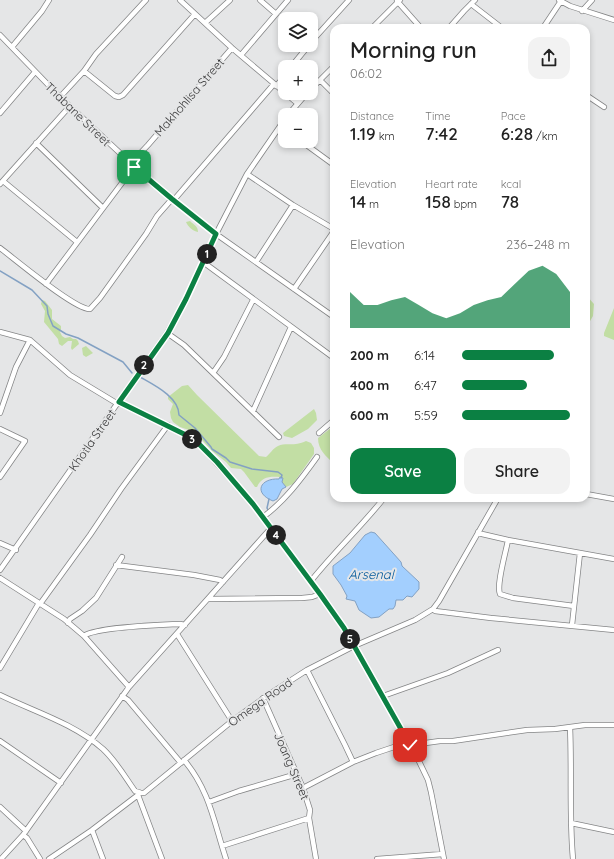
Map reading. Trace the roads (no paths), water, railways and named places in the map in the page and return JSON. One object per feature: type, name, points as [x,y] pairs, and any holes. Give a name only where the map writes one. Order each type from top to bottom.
[{"type":"street","points":[[12,47],[42,11],[49,0]]},
{"type":"street","points":[[60,97],[146,0]]},
{"type":"street","points":[[180,0],[241,56],[297,103]]},
{"type":"street","points":[[205,23],[230,0]]},
{"type":"street","points":[[260,0],[276,14]]},
{"type":"street","points":[[241,56],[288,0]]},
{"type":"street","points":[[318,34],[349,0]]},
{"type":"street","points":[[453,24],[475,0]]},
{"type":"street","points":[[582,11],[592,0]]},
{"type":"street","points":[[376,24],[398,1],[418,24]]},
{"type":"street","points":[[546,24],[560,1],[582,11],[614,20]]},
{"type":"street","points":[[471,4],[497,24]]},
{"type":"street","points":[[84,71],[115,96],[118,97],[123,95],[195,14]]},
{"type":"street","name":"Thabane Street","points":[[0,35],[60,97],[132,165],[172,200],[216,234],[330,314]]},
{"type":"street","points":[[0,44],[5,39]]},
{"type":"street","name":"Makhohlisa Street","points":[[46,284],[103,208],[132,165],[232,48]]},
{"type":"street","points":[[297,60],[304,52]]},
{"type":"street","points":[[330,70],[320,80],[330,90]]},
{"type":"street","points":[[0,113],[35,72]]},
{"type":"street","points":[[0,248],[46,284],[82,307],[90,309],[146,234],[157,216],[278,82]]},
{"type":"street","points":[[590,98],[604,107]]},
{"type":"street","points":[[293,108],[300,100]]},
{"type":"street","points":[[70,106],[1,183],[77,242]]},
{"type":"street","name":"Khotla Street","points":[[0,570],[16,550],[168,333],[247,174],[278,129]]},
{"type":"street","points":[[36,143],[103,208]]},
{"type":"street","points":[[311,148],[330,162]]},
{"type":"street","points":[[247,174],[330,228]]},
{"type":"street","points":[[256,262],[293,205]]},
{"type":"street","points":[[294,289],[330,236]]},
{"type":"street","points":[[203,262],[330,355]]},
{"type":"street","points":[[213,373],[224,357],[253,300]]},
{"type":"street","points":[[253,411],[291,327]]},
{"type":"street","points":[[0,332],[30,340],[70,375],[118,403],[188,436],[200,445],[217,462],[253,504],[311,581],[354,646],[410,744],[428,780],[444,856],[377,859]]},
{"type":"street","points":[[168,333],[184,345],[279,437]]},
{"type":"street","points":[[0,413],[16,367],[30,340]]},
{"type":"street","points":[[319,433],[330,423]]},
{"type":"street","points":[[0,668],[39,604],[168,426]]},
{"type":"street","points":[[0,429],[25,441],[0,477]]},
{"type":"street","points":[[263,517],[269,513],[289,492],[318,457]]},
{"type":"street","points":[[590,495],[614,499]]},
{"type":"street","points":[[311,581],[381,502]]},
{"type":"street","name":"Omega Road","points":[[49,859],[92,830],[138,794],[149,790],[232,721],[263,698],[307,670],[354,646],[415,620],[432,609],[439,601],[496,502]]},
{"type":"street","points":[[0,859],[24,833],[129,686],[271,528]]},
{"type":"street","points":[[478,532],[508,540],[614,559]]},
{"type":"street","points":[[508,540],[501,576],[500,594],[513,598],[574,606]]},
{"type":"street","points":[[0,543],[16,550]]},
{"type":"street","points":[[572,626],[580,553]]},
{"type":"street","points":[[68,623],[70,619],[82,611],[96,598],[122,557]]},
{"type":"street","points":[[116,565],[194,575],[220,580],[223,582]]},
{"type":"street","points":[[0,578],[68,623],[84,636],[129,686]]},
{"type":"street","points":[[208,599],[302,598],[320,594]]},
{"type":"street","points":[[432,609],[435,611],[491,618],[614,630]]},
{"type":"street","points":[[84,636],[88,633],[112,629],[180,624],[185,625]]},
{"type":"street","points":[[177,634],[232,721]]},
{"type":"street","points":[[383,696],[448,673],[498,650]]},
{"type":"street","points":[[307,670],[352,762]]},
{"type":"street","points":[[0,695],[18,704],[54,718],[90,739],[104,750],[115,762],[138,794],[162,859]]},
{"type":"street","points":[[122,696],[128,700],[193,773],[209,802],[226,859]]},
{"type":"street","name":"Joang Street","points":[[263,698],[303,788],[309,806],[309,818],[316,859]]},
{"type":"street","points":[[303,788],[352,762],[376,753],[410,744],[453,741],[526,730],[585,725],[614,725]]},
{"type":"street","points":[[570,727],[573,859]]},
{"type":"street","points":[[0,741],[61,783]]},
{"type":"street","points":[[209,802],[239,791],[297,774]]},
{"type":"street","points":[[0,808],[24,833],[40,859]]},
{"type":"street","points":[[222,846],[309,818]]},
{"type":"street","points":[[571,823],[614,832]]},
{"type":"street","points":[[92,830],[103,859]]},
{"type":"water","points":[[280,477],[283,478],[282,482],[286,487],[282,489],[277,499],[273,501],[263,494],[261,487],[263,483],[272,479],[279,479]]},
{"type":"water","name":"Arsenal","points":[[371,532],[375,533],[401,562],[402,566],[419,582],[419,589],[412,597],[407,596],[403,600],[396,600],[393,609],[389,609],[379,617],[371,618],[359,610],[355,601],[346,599],[347,596],[333,574],[333,566],[350,553],[365,535]]},
{"type":"waterway","points":[[0,271],[32,290],[47,306],[48,314],[53,326],[123,362],[132,373]]},
{"type":"waterway","points":[[140,377],[165,392],[175,403],[179,415],[195,428],[212,449],[230,462],[252,469],[278,472],[282,475],[281,478]]},
{"type":"waterway","points":[[269,499],[267,508],[269,512]]}]
